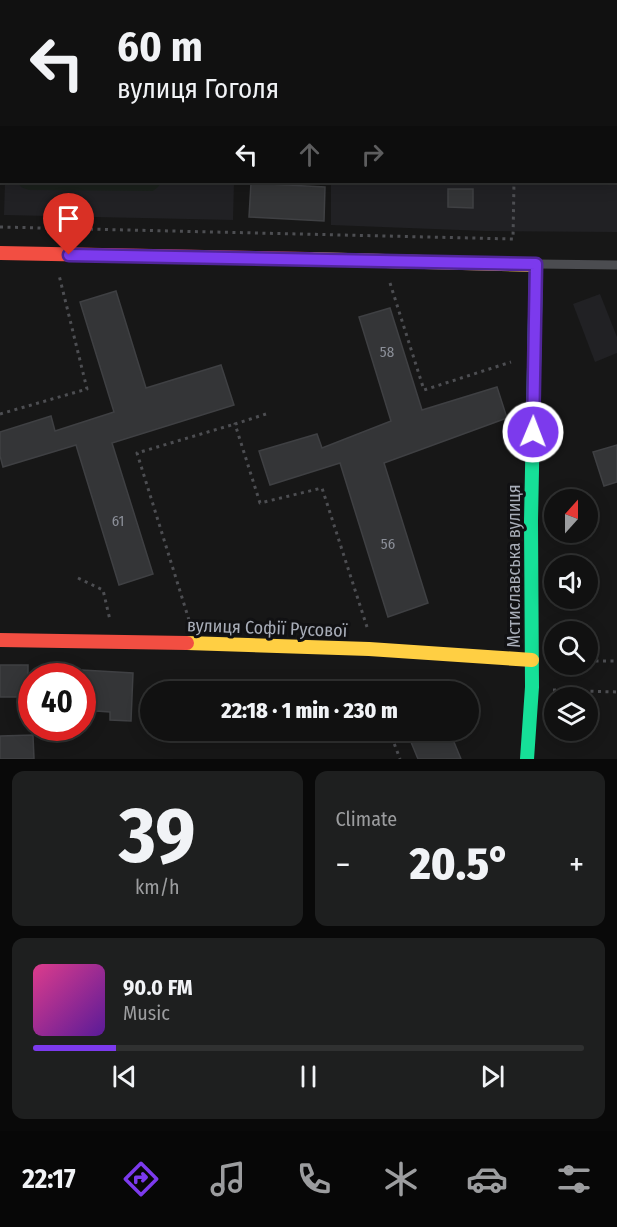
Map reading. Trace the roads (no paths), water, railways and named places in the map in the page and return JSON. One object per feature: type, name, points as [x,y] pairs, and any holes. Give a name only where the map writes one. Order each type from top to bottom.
[{"type":"street","points":[[0,253],[536,264]]},
{"type":"street","name":"Мстиславська вулиця","points":[[527,759],[532,687],[531,521],[536,264]]},
{"type":"street","name":"вулиця Софії Русової","points":[[0,640],[334,648],[532,660]]},
{"type":"lane","points":[[536,264],[617,266]]}]
